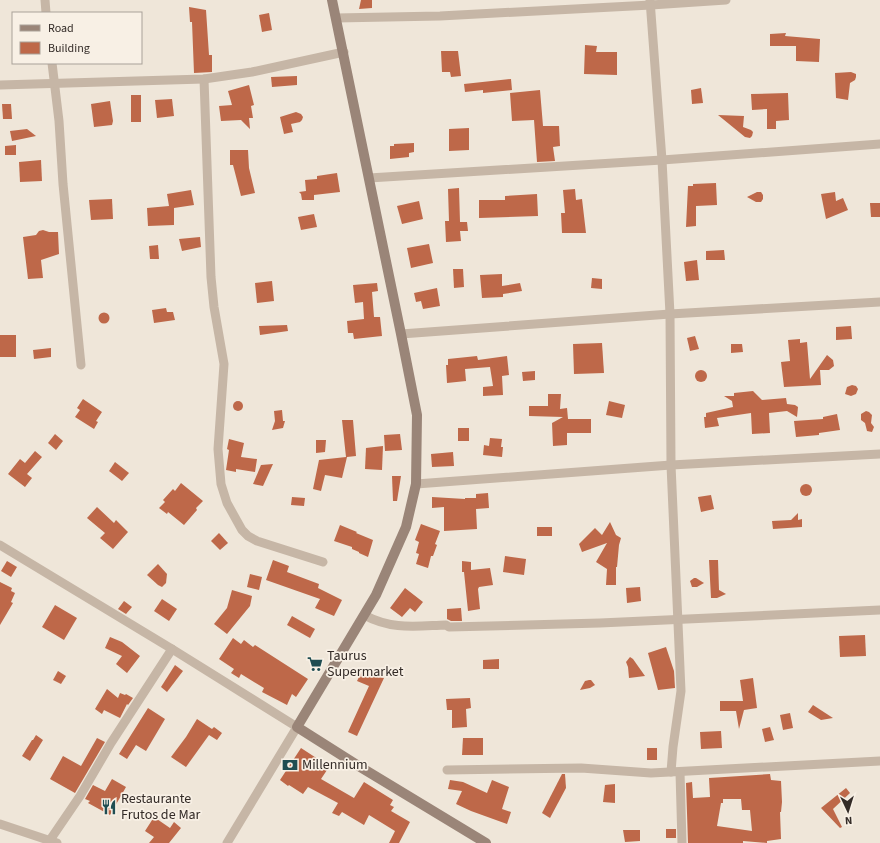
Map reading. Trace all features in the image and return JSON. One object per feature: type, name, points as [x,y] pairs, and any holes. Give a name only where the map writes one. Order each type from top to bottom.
[{"type":"main road","points":[[332,0],[344,52],[417,415],[416,484],[406,527],[376,595],[297,727],[486,843]]},
{"type":"street","points":[[45,0],[46,12]]},
{"type":"street","points":[[336,18],[440,16],[650,3],[726,0]]},
{"type":"street","points":[[650,3],[662,160],[670,314],[671,465],[681,691],[673,747],[682,843]]},
{"type":"street","points":[[0,85],[204,79],[252,72],[344,52]]},
{"type":"street","points":[[52,64],[62,146],[63,184],[81,365]]},
{"type":"street","points":[[204,79],[211,277],[214,307],[224,364],[218,449],[222,484],[227,503],[242,530],[248,536],[257,541],[323,562]]},
{"type":"street","points":[[369,178],[662,160],[880,144]]},
{"type":"street","points":[[401,334],[670,314],[880,302]]},
{"type":"street","points":[[416,484],[671,465],[880,454]]},
{"type":"street","points":[[0,545],[297,727],[227,843]]},
{"type":"street","points":[[364,615],[375,621],[388,625],[403,627],[446,625],[449,627],[880,610]]},
{"type":"street","points":[[0,824],[54,842],[111,743],[172,649]]},
{"type":"street","points":[[447,770],[581,768],[651,773],[880,761]]},
{"type":"building","points":[[361,0],[372,0],[372,8],[359,9]]},
{"type":"building","points":[[189,7],[206,10],[209,55],[212,55],[212,72],[194,73],[192,22],[190,22]]},
{"type":"building","points":[[269,13],[272,30],[262,32],[259,15]]},
{"type":"building","points":[[786,33],[785,36],[820,39],[819,62],[796,61],[796,46],[770,46],[770,34]]},
{"type":"building","points":[[585,45],[597,46],[596,52],[617,52],[617,75],[584,74]]},
{"type":"building","points":[[441,51],[458,51],[461,76],[451,77],[450,72],[442,72]]},
{"type":"building","points":[[851,72],[856,74],[856,77],[855,80],[850,83],[848,100],[836,98],[835,73]]},
{"type":"building","points":[[297,76],[297,85],[272,87],[271,77]]},
{"type":"building","points":[[511,79],[512,90],[483,93],[483,90],[465,92],[464,84]]},
{"type":"building","points":[[249,85],[254,105],[251,106],[253,118],[249,118],[250,129],[241,120],[221,121],[219,106],[232,105],[228,91]]},
{"type":"building","points":[[701,88],[703,103],[692,104],[691,90]]},
{"type":"building","points":[[540,90],[543,126],[559,126],[560,146],[553,147],[555,161],[537,162],[534,120],[512,121],[510,93]]},
{"type":"building","points":[[788,93],[789,120],[776,121],[776,129],[767,129],[767,109],[752,110],[751,94]]},
{"type":"building","points":[[131,95],[141,95],[141,122],[131,122]]},
{"type":"building","points":[[172,99],[174,116],[157,118],[155,100]]},
{"type":"building","points":[[110,101],[113,121],[112,125],[94,127],[91,104]]},
{"type":"building","points":[[2,104],[11,104],[12,119],[3,119]]},
{"type":"building","points":[[296,112],[301,114],[303,117],[302,120],[291,124],[293,132],[284,134],[280,117]]},
{"type":"building","points":[[718,115],[744,116],[743,127],[753,132],[752,136],[750,138],[745,137]]},
{"type":"building","points":[[469,128],[469,150],[449,151],[449,129]]},
{"type":"building","points":[[27,129],[36,136],[12,141],[10,131]]},
{"type":"building","points":[[414,143],[414,152],[409,153],[409,157],[390,159],[390,146],[394,146],[394,144]]},
{"type":"building","points":[[16,145],[16,155],[5,155],[5,146]]},
{"type":"building","points":[[230,150],[248,150],[249,168],[255,193],[241,196],[233,165],[230,165]]},
{"type":"building","points":[[41,160],[42,181],[20,182],[19,162]]},
{"type":"building","points":[[337,173],[340,192],[314,195],[314,200],[302,200],[299,192],[306,191],[305,180],[317,179],[317,176]]},
{"type":"building","points":[[716,183],[717,205],[696,206],[696,226],[686,227],[688,186],[693,186],[693,184]]},
{"type":"building","points":[[459,188],[460,222],[467,222],[468,231],[460,231],[461,241],[446,242],[445,221],[449,221],[448,189]]},
{"type":"building","points":[[575,189],[576,200],[582,199],[586,233],[562,233],[561,213],[565,213],[563,190]]},
{"type":"building","points":[[191,190],[194,205],[174,208],[174,225],[148,226],[147,208],[169,206],[167,194]]},
{"type":"building","points":[[757,192],[761,192],[763,195],[761,202],[756,202],[747,197]]},
{"type":"building","points":[[835,192],[836,201],[843,198],[848,210],[826,219],[821,194]]},
{"type":"building","points":[[537,194],[538,216],[479,218],[479,200],[505,200],[505,196]]},
{"type":"building","points":[[112,199],[113,219],[91,220],[89,200]]},
{"type":"building","points":[[419,201],[423,219],[402,224],[397,206]]},
{"type":"building","points":[[870,203],[880,203],[880,217],[871,217]]},
{"type":"building","points":[[314,214],[317,227],[301,230],[298,217]]},
{"type":"building","points":[[43,230],[58,232],[59,254],[41,260],[43,278],[28,279],[23,237],[36,235],[39,231]]},
{"type":"building","points":[[200,237],[201,247],[182,251],[179,239]]},
{"type":"building","points":[[429,244],[433,263],[411,268],[407,248]]},
{"type":"building","points":[[158,245],[159,259],[150,259],[149,246]]},
{"type":"building","points":[[724,250],[725,260],[706,260],[706,251]]},
{"type":"building","points":[[697,260],[699,280],[686,281],[684,262]]},
{"type":"building","points":[[453,269],[463,269],[464,287],[454,288]]},
{"type":"building","points":[[502,274],[502,286],[520,283],[522,291],[503,294],[503,297],[482,298],[480,275]]},
{"type":"building","points":[[592,278],[602,279],[602,289],[591,288]]},
{"type":"building","points":[[272,281],[274,301],[257,303],[255,283]]},
{"type":"building","points":[[377,283],[378,291],[372,292],[374,317],[380,317],[382,336],[354,339],[353,333],[348,333],[347,321],[364,319],[363,302],[355,303],[353,285]]},
{"type":"building","points":[[437,288],[440,306],[423,309],[421,301],[416,302],[414,293]]},
{"type":"building","points":[[166,308],[167,312],[173,312],[175,320],[154,323],[152,310]]},
{"type":"building","points":[[104,312],[108,314],[110,318],[108,322],[104,324],[100,322],[98,318],[100,314]]},
{"type":"building","points":[[287,325],[288,331],[260,335],[259,326]]},
{"type":"building","points":[[851,326],[852,339],[836,340],[836,327]]},
{"type":"building","points":[[0,335],[16,335],[16,357],[0,357]]},
{"type":"building","points":[[695,336],[699,349],[690,351],[687,338]]},
{"type":"building","points":[[800,339],[800,343],[807,342],[810,379],[827,355],[833,360],[834,366],[829,370],[820,370],[821,385],[784,387],[781,362],[790,361],[788,340]]},
{"type":"building","points":[[602,343],[604,373],[574,374],[573,344]]},
{"type":"building","points":[[731,344],[742,344],[743,352],[731,353]]},
{"type":"building","points":[[51,348],[51,357],[34,359],[33,350]]},
{"type":"building","points":[[477,356],[478,360],[507,356],[509,375],[502,376],[503,395],[483,396],[483,387],[493,386],[490,367],[465,369],[466,381],[447,383],[446,365],[448,365],[448,359]]},
{"type":"building","points":[[699,370],[703,370],[707,376],[703,382],[699,382],[695,378],[695,374]]},
{"type":"building","points":[[535,371],[535,380],[523,381],[522,372]]},
{"type":"building","points":[[852,385],[856,386],[858,389],[856,394],[851,396],[845,394],[847,387]]},
{"type":"building","points":[[753,391],[762,400],[786,398],[787,404],[798,407],[797,417],[787,411],[769,413],[770,433],[752,434],[751,413],[717,418],[719,426],[705,428],[704,417],[706,417],[706,413],[733,407],[732,401],[724,396],[734,396],[734,393]]},
{"type":"building","points":[[548,394],[561,394],[560,409],[567,408],[568,419],[591,419],[591,433],[567,433],[567,445],[553,446],[552,423],[563,417],[529,416],[529,406],[548,406]]},
{"type":"building","points":[[83,399],[102,412],[96,421],[98,422],[94,429],[75,417],[80,410],[77,408]]},
{"type":"building","points":[[236,401],[240,401],[242,402],[242,410],[236,411],[233,408],[233,404]]},
{"type":"building","points":[[609,401],[625,405],[622,418],[606,415]]},
{"type":"building","points":[[282,410],[283,421],[285,421],[283,428],[272,430],[275,421],[274,411]]},
{"type":"building","points":[[866,411],[872,415],[871,423],[874,427],[872,432],[867,431],[865,423],[861,420],[861,414]]},
{"type":"building","points":[[837,414],[840,430],[819,433],[819,435],[796,437],[794,421],[823,419],[823,417]]},
{"type":"building","points":[[342,420],[353,420],[356,456],[347,457],[342,478],[325,475],[321,491],[313,489],[319,460],[346,457]]},
{"type":"building","points":[[458,428],[469,428],[469,441],[458,441]]},
{"type":"building","points":[[55,434],[63,441],[56,450],[48,443]]},
{"type":"building","points":[[400,434],[402,450],[385,451],[384,435]]},
{"type":"building","points":[[490,438],[502,439],[502,457],[483,455],[484,445],[489,446]]},
{"type":"building","points":[[229,439],[244,443],[241,457],[257,459],[255,472],[236,469],[236,472],[226,470]]},
{"type":"building","points":[[316,440],[326,440],[325,452],[316,453]]},
{"type":"building","points":[[383,446],[382,470],[365,469],[366,448]]},
{"type":"building","points":[[35,451],[42,457],[27,474],[32,478],[25,487],[8,474],[20,459],[25,463]]},
{"type":"building","points":[[453,452],[454,466],[432,467],[431,454]]},
{"type":"building","points":[[115,462],[129,473],[122,481],[109,471]]},
{"type":"building","points":[[273,464],[263,486],[253,484],[261,465]]},
{"type":"building","points":[[392,476],[401,476],[397,501],[393,501]]},
{"type":"building","points":[[181,483],[203,501],[184,525],[168,512],[167,514],[159,508],[165,502],[163,500],[173,489],[175,491]]},
{"type":"building","points":[[804,484],[808,484],[812,490],[808,496],[804,496],[800,492],[800,488]]},
{"type":"building","points":[[488,493],[489,508],[476,509],[477,529],[444,531],[444,507],[432,508],[432,497],[465,499],[476,498],[476,494]]},
{"type":"building","points":[[711,495],[714,509],[701,512],[698,497]]},
{"type":"building","points":[[292,497],[305,498],[304,506],[291,505]]},
{"type":"building","points":[[97,507],[114,523],[116,520],[128,532],[113,549],[100,538],[105,533],[87,518]]},
{"type":"building","points":[[798,513],[798,520],[802,519],[802,527],[773,529],[772,521],[791,520]]},
{"type":"building","points":[[610,522],[616,535],[621,538],[616,567],[616,585],[606,585],[607,569],[596,562],[607,543],[582,552],[579,544],[595,528],[602,535]]},
{"type":"building","points":[[421,524],[440,531],[435,544],[437,545],[433,556],[431,556],[428,568],[416,564],[419,554],[416,553],[419,542],[415,540]]},
{"type":"building","points":[[340,525],[373,540],[368,557],[352,549],[352,547],[334,541]]},
{"type":"building","points":[[537,527],[552,527],[552,536],[537,536]]},
{"type":"building","points":[[219,533],[228,543],[220,550],[211,541]]},
{"type":"building","points":[[505,556],[526,559],[524,575],[503,572]]},
{"type":"building","points":[[273,560],[289,566],[287,572],[319,584],[318,588],[342,600],[334,616],[315,608],[320,599],[266,580]]},
{"type":"building","points":[[709,560],[718,560],[719,590],[726,594],[717,598],[711,598]]},
{"type":"building","points":[[7,561],[17,567],[11,577],[1,571]]},
{"type":"building","points":[[462,561],[471,562],[471,570],[490,568],[493,585],[479,587],[480,609],[468,611],[464,572],[462,572]]},
{"type":"building","points":[[158,564],[167,574],[166,583],[162,587],[147,575]]},
{"type":"building","points":[[250,574],[262,577],[259,590],[247,587]]},
{"type":"building","points":[[694,578],[704,583],[697,587],[692,587],[690,581]]},
{"type":"building","points":[[0,582],[12,588],[11,591],[15,593],[11,602],[13,603],[0,625]]},
{"type":"building","points":[[640,587],[641,601],[627,603],[626,588]]},
{"type":"building","points":[[405,588],[423,602],[415,612],[410,608],[402,617],[390,608]]},
{"type":"building","points":[[232,590],[252,596],[250,606],[227,634],[214,624],[227,608]]},
{"type":"building","points":[[162,599],[177,609],[169,621],[154,611]]},
{"type":"building","points":[[124,601],[132,607],[126,614],[118,609]]},
{"type":"building","points":[[55,605],[77,618],[64,640],[42,627]]},
{"type":"building","points":[[461,608],[462,621],[451,621],[447,619],[447,609]]},
{"type":"building","points":[[292,616],[315,629],[310,638],[287,625]]},
{"type":"building","points":[[865,635],[866,656],[840,657],[839,636]]},
{"type":"building","points":[[110,637],[122,642],[140,656],[127,673],[116,664],[122,656],[105,648]]},
{"type":"building","points":[[233,638],[241,644],[244,640],[253,647],[255,645],[308,679],[296,697],[292,694],[287,705],[262,692],[264,688],[241,674],[239,678],[231,673],[234,669],[219,659]]},
{"type":"building","points":[[666,647],[674,671],[675,688],[658,690],[648,653]]},
{"type":"building","points":[[630,657],[645,676],[629,678],[626,662]]},
{"type":"building","points":[[499,659],[499,669],[483,669],[483,660]]},
{"type":"building","points":[[175,665],[183,671],[167,692],[161,687]]},
{"type":"building","points":[[363,669],[384,678],[357,736],[348,732],[369,686],[357,681]]},
{"type":"building","points":[[58,671],[66,676],[61,684],[53,680]]},
{"type":"building","points":[[753,678],[757,708],[744,710],[739,729],[736,711],[720,711],[720,701],[743,701],[740,680]]},
{"type":"building","points":[[591,680],[595,685],[590,688],[580,690],[585,681]]},
{"type":"building","points":[[107,689],[118,698],[120,693],[126,694],[133,698],[128,705],[127,704],[120,718],[104,710],[102,714],[95,709]]},
{"type":"building","points":[[470,698],[471,708],[466,709],[467,727],[452,728],[452,710],[447,710],[446,699]]},
{"type":"building","points":[[813,705],[833,718],[821,720],[808,712]]},
{"type":"building","points":[[148,708],[165,719],[146,751],[136,745],[127,759],[119,754]]},
{"type":"building","points":[[790,713],[793,728],[783,730],[780,715]]},
{"type":"building","points":[[197,719],[212,729],[214,727],[222,733],[217,740],[209,735],[186,767],[171,757]]},
{"type":"building","points":[[770,727],[774,740],[765,742],[762,729]]},
{"type":"building","points":[[721,731],[722,748],[701,749],[700,732]]},
{"type":"building","points":[[36,735],[43,740],[30,761],[22,756]]},
{"type":"building","points":[[97,738],[105,742],[75,793],[50,779],[63,756],[81,766]]},
{"type":"building","points":[[463,738],[483,738],[483,755],[462,755]]},
{"type":"building","points":[[301,748],[324,763],[322,766],[327,770],[321,779],[354,798],[364,782],[393,800],[390,805],[394,807],[391,811],[410,822],[399,843],[389,843],[395,831],[369,815],[364,825],[342,812],[339,816],[332,813],[338,803],[308,787],[303,794],[280,780]]},
{"type":"building","points":[[647,748],[657,748],[657,760],[647,760]]},
{"type":"building","points":[[562,774],[565,774],[566,788],[550,818],[542,813]]},
{"type":"building","points":[[770,774],[771,780],[781,781],[781,839],[767,841],[767,843],[743,841],[743,843],[688,843],[686,783],[692,782],[693,798],[710,797],[709,778]],"holes":[[[723,799],[741,799],[742,810],[750,810],[752,831],[717,826]]]},
{"type":"building","points":[[112,779],[126,787],[110,815],[88,803],[90,801],[85,799],[93,785],[105,791]]},
{"type":"building","points":[[450,780],[463,782],[487,793],[492,780],[509,787],[502,809],[511,812],[507,824],[456,804],[462,791],[448,789]]},
{"type":"building","points":[[615,784],[615,803],[603,802],[605,785]]},
{"type":"building","points":[[846,788],[850,793],[833,809],[842,827],[840,828],[821,808]]},
{"type":"building","points":[[154,817],[170,828],[174,822],[181,828],[169,843],[149,843],[154,837],[145,831]]},
{"type":"building","points":[[666,829],[676,829],[676,838],[666,838]]},
{"type":"building","points":[[623,830],[640,830],[640,841],[625,842]]},
{"type":"place","name":"Taurus Supermarket","points":[[315,664]]},
{"type":"place","name":"Millennium","points":[[290,765]]},
{"type":"place","name":"Restaurante Frutos de Mar","points":[[109,807]]}]
